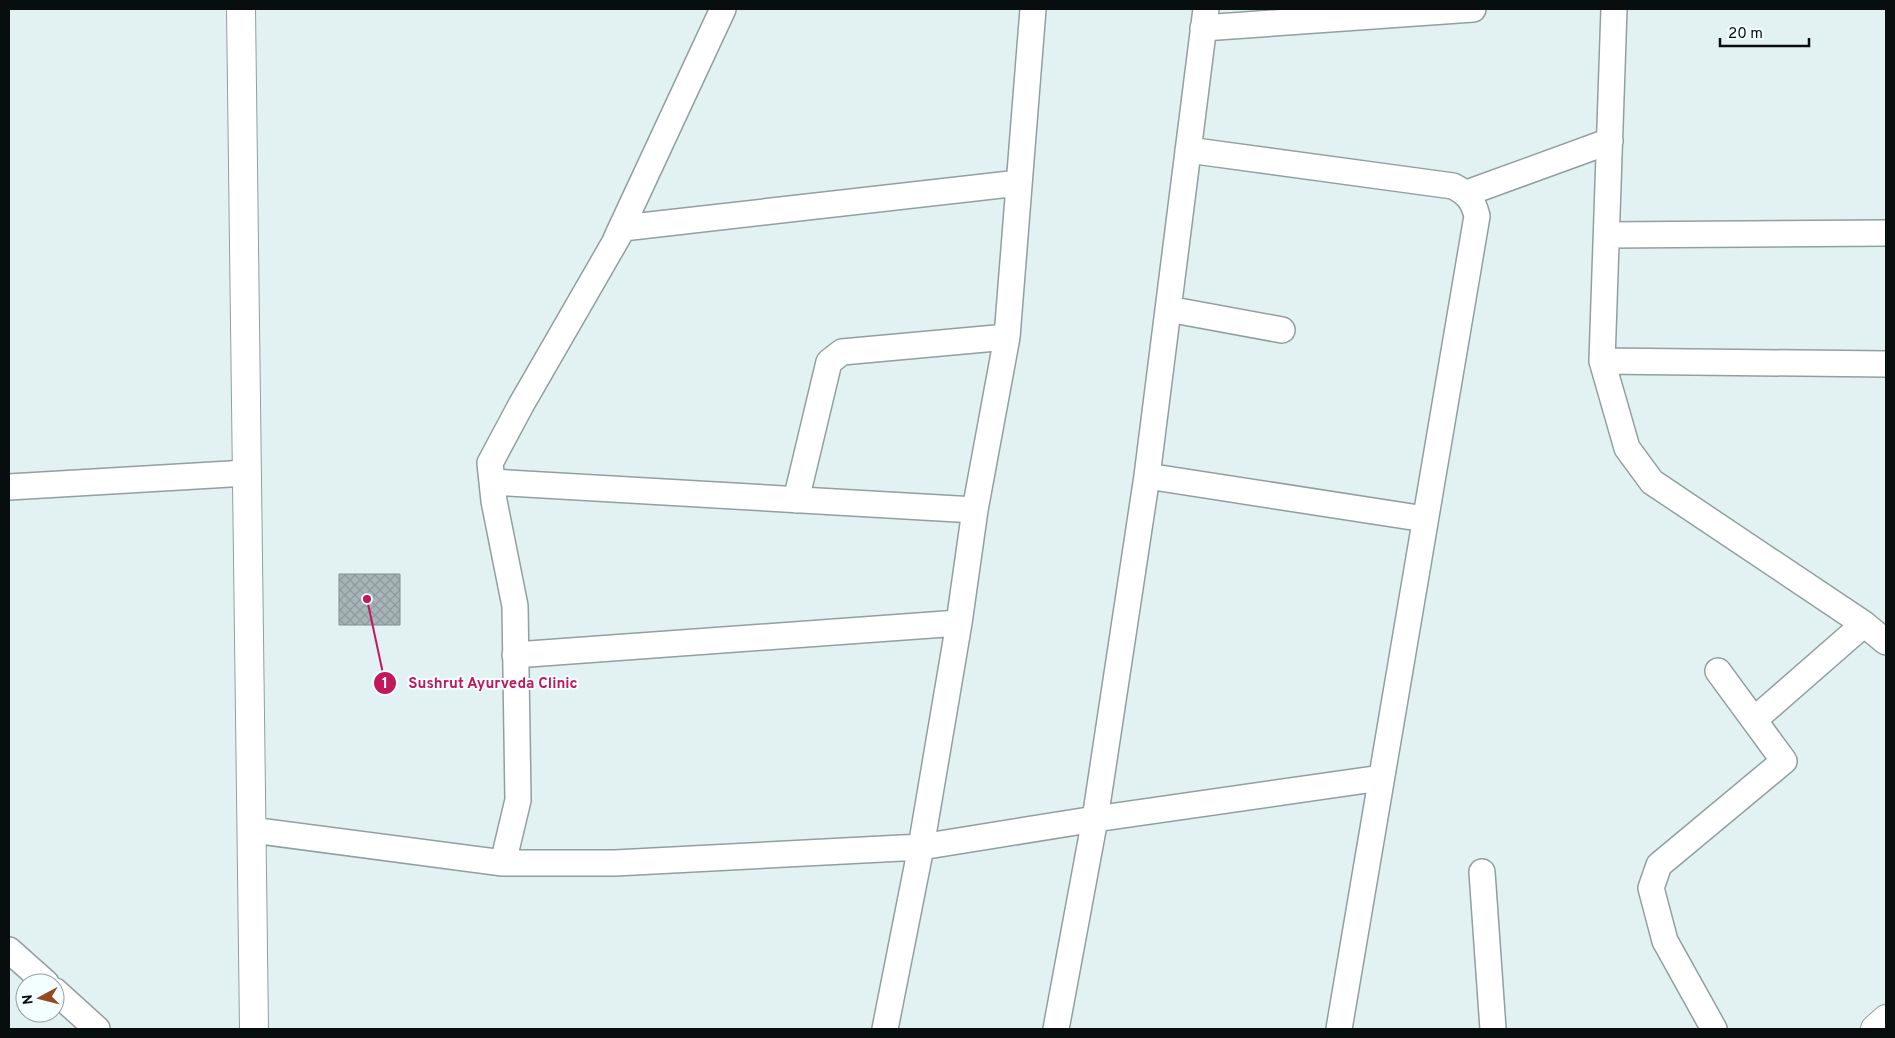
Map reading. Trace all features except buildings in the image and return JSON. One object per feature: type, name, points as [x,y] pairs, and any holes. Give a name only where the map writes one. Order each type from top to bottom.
[{"type":"main road","points":[[241,9],[254,1029]]},
{"type":"main road","points":[[1875,1029],[1886,1019]]},
{"type":"street","points":[[616,239],[723,9]]},
{"type":"street","points":[[885,1029],[921,847],[959,623],[975,510],[1007,337],[1033,9]]},
{"type":"street","points":[[1056,1029],[1095,819],[1147,476],[1204,18],[1473,9]]},
{"type":"street","points":[[1614,9],[1602,361],[1627,448],[1652,482],[1864,624],[1886,642]]},
{"type":"street","points":[[1467,193],[1610,140]]},
{"type":"street","points":[[1188,150],[1453,186],[1467,193],[1474,204],[1477,216],[1339,1029]]},
{"type":"street","points":[[503,863],[518,800],[515,606],[494,501],[490,463],[521,404],[623,228],[1019,183]]},
{"type":"street","points":[[1607,235],[1886,233]]},
{"type":"street","points":[[1168,309],[1282,330]]},
{"type":"street","points":[[796,500],[829,362],[842,352],[1007,337]]},
{"type":"street","points":[[1602,361],[1886,364]]},
{"type":"street","points":[[9,487],[247,473]]},
{"type":"street","points":[[1147,476],[1425,519]]},
{"type":"street","points":[[492,482],[975,510]]},
{"type":"street","points":[[516,654],[959,623]]},
{"type":"street","points":[[1754,720],[1864,624]]},
{"type":"street","points":[[1714,1029],[1665,941],[1651,888],[1659,865],[1784,761],[1718,671]]},
{"type":"street","points":[[252,830],[503,863],[615,863],[921,847],[1095,819],[1381,778]]},
{"type":"street","points":[[1482,872],[1493,1029]]},
{"type":"street","points":[[14,960],[32,973]]},
{"type":"street","points":[[65,1000],[97,1029]]},
{"type":"place","name":"Sushrut Ayurveda Clinic","points":[[367,599]]}]
